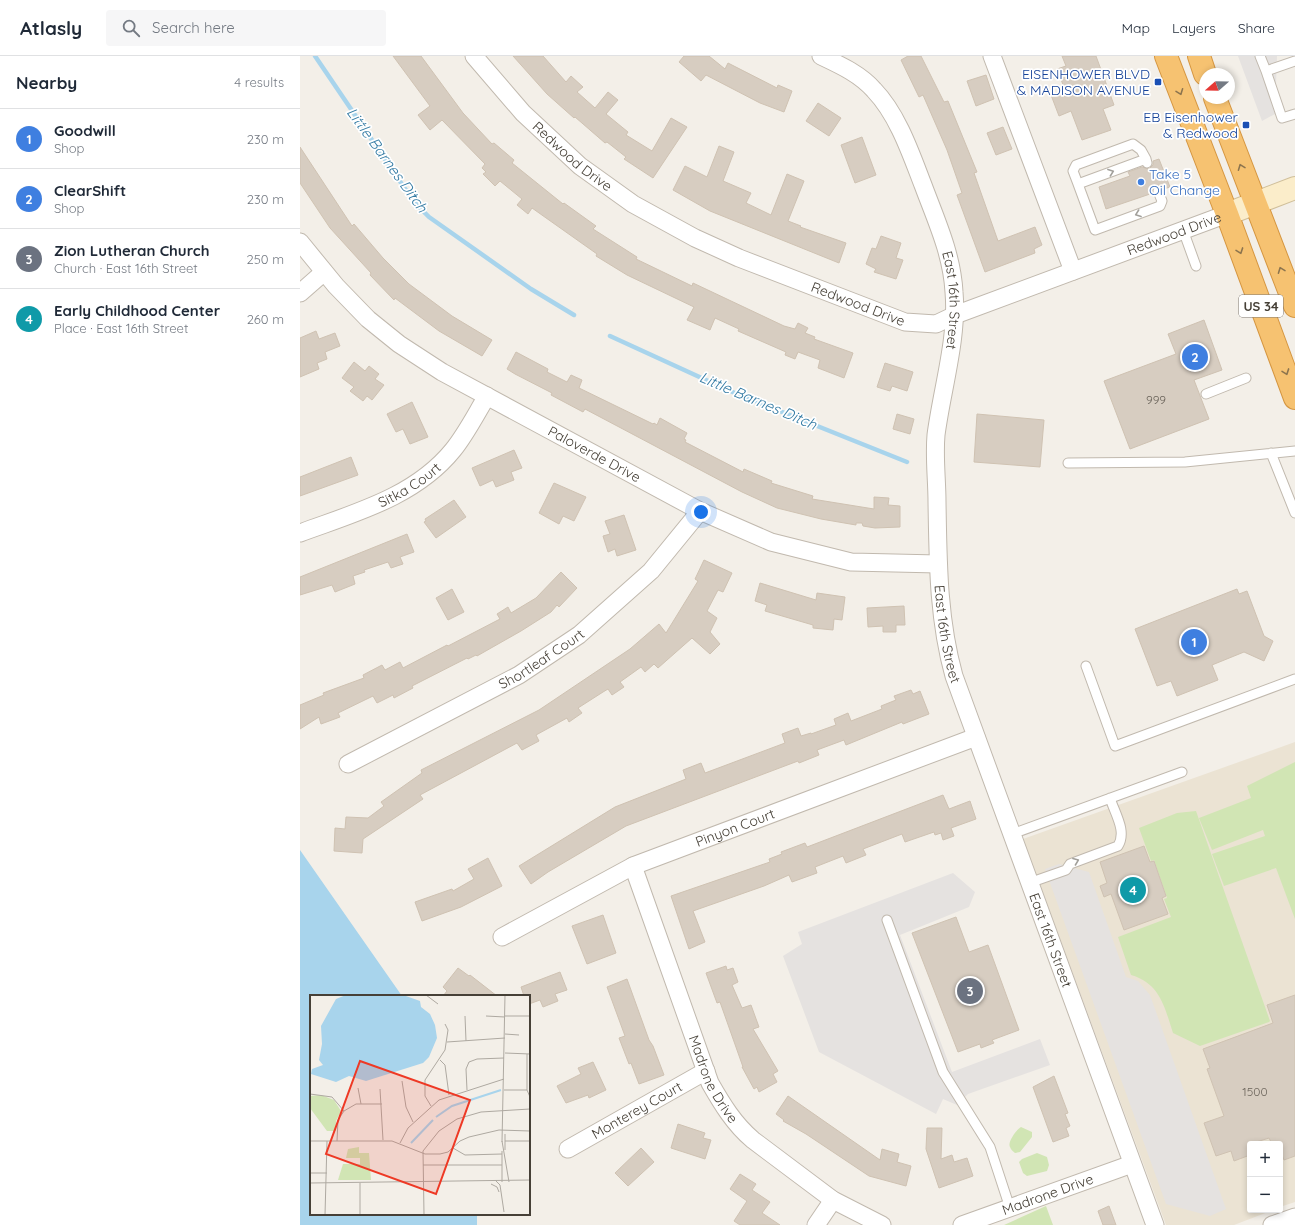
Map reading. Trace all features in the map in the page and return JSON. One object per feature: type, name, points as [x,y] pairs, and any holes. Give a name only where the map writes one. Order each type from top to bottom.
[{"type":"highway","name":"US 34","points":[[1166,56],[1227,214],[1295,398]]},
{"type":"highway","points":[[1198,56],[1203,68]]},
{"type":"highway","name":"US 34","points":[[1217,104],[1295,306]]},
{"type":"street","name":"Redwood Drive","points":[[474,56],[523,113],[580,166],[633,204],[695,238],[739,258],[905,322],[936,324],[955,315],[1295,188]]},
{"type":"street","name":"East 16th Street","points":[[821,56],[844,67],[866,81],[881,97],[909,150],[942,236],[952,269],[955,315],[936,437],[938,564],[942,621],[946,648],[954,676],[976,737],[1155,1225]]},
{"type":"street","points":[[992,56],[1073,271]]},
{"type":"street","name":"Paloverde Drive","points":[[300,242],[324,272],[368,319],[399,344],[442,372],[700,511],[771,542],[851,562],[938,564]]},
{"type":"street","points":[[300,293],[324,272]]},
{"type":"street","name":"Sitka Court","points":[[300,533],[386,501],[425,476],[453,450],[487,396]]},
{"type":"street","name":"Shortleaf Court","points":[[348,764],[519,675],[579,635],[651,571],[700,511]]},
{"type":"street","name":"Pinyon Court","points":[[502,937],[633,866],[976,737]]},
{"type":"street","name":"Madrone Drive","points":[[633,866],[710,1083],[726,1110],[744,1132],[833,1200],[882,1225]]},
{"type":"street","name":"Monterey Court","points":[[568,1150],[706,1071]]},
{"type":"street","name":"Madrone Drive","points":[[962,1225],[1132,1164]]},
{"type":"street","points":[[816,1225],[833,1200]]},
{"type":"street","points":[[1272,1225],[1295,1217]]},
{"type":"lane","points":[[1260,56],[1282,118],[1295,114]]},
{"type":"lane","points":[[1266,71],[1295,61]]},
{"type":"lane","points":[[1078,184],[1146,161],[1141,150],[1133,144],[1076,165],[1073,171],[1095,230],[1160,206],[1162,201],[1158,192]]},
{"type":"lane","points":[[1183,230],[1196,266]]},
{"type":"lane","points":[[1206,394],[1246,378]]},
{"type":"lane","points":[[1068,463],[1185,462],[1295,451]]},
{"type":"lane","points":[[1271,453],[1295,513]]},
{"type":"lane","points":[[1086,666],[1115,746],[1295,679]]},
{"type":"lane","points":[[1012,834],[1182,772]]},
{"type":"lane","points":[[1029,883],[1066,870],[1070,864],[1118,846],[1122,840],[1122,831],[1110,798]]},
{"type":"lane","points":[[887,920],[943,1072],[990,1147],[1010,1208]]},
{"type":"shaded area","points":[[1238,56],[1277,56],[1275,114],[1262,121]]},
{"type":"shaded area","points":[[1295,742],[1295,1202],[1283,1206],[1283,1141],[1247,1141],[1247,1213],[1265,1213],[1234,1225],[1166,1225],[1023,839]]},
{"type":"shaded area","points":[[1059,864],[1089,872],[1126,977],[1138,981],[1150,995],[1226,1209],[1210,1216],[1166,1204],[1045,869]]},
{"type":"shaded area","points":[[953,873],[975,892],[969,907],[900,935],[952,1072],[1040,1039],[1050,1065],[968,1094],[957,1105],[943,1099],[936,1114],[819,1052],[783,956],[802,944],[798,932]]},
{"type":"green space","points":[[1295,762],[1295,919],[1276,868],[1224,886],[1212,854],[1265,836],[1263,830],[1212,850],[1199,818],[1251,798],[1247,786]]},
{"type":"green space","points":[[1196,811],[1270,1021],[1200,1046],[1173,1033],[1164,1006],[1155,990],[1141,979],[1131,975],[1118,937],[1171,917],[1164,899],[1167,898],[1154,860],[1151,861],[1139,828],[1177,813]]},
{"type":"green space","points":[[1021,1127],[1032,1132],[1032,1137],[1020,1152],[1015,1153],[1009,1145],[1015,1133]]},
{"type":"green space","points":[[1037,1153],[1047,1157],[1049,1165],[1047,1171],[1027,1176],[1023,1173],[1019,1162],[1022,1159]]},
{"type":"green space","points":[[1046,1206],[1053,1225],[1004,1225]]},
{"type":"water","points":[[300,850],[401,995],[310,995],[310,1215],[477,1215],[477,1225],[300,1225]]},
{"type":"building","points":[[393,56],[421,56],[463,113],[492,144],[494,143],[514,160],[512,163],[563,204],[564,203],[596,226],[593,229],[637,257],[636,259],[692,286],[693,283],[784,326],[795,329],[798,323],[808,328],[805,333],[815,337],[814,339],[853,353],[844,378],[818,368],[820,360],[798,352],[795,359],[785,355],[786,352],[738,331],[739,329],[715,318],[710,330],[687,320],[694,307],[627,275],[596,256],[597,254],[532,208],[528,214],[517,205],[522,199],[500,181],[495,186],[483,174],[486,172],[482,168],[485,164],[442,120],[430,130],[418,115],[430,106]]},
{"type":"building","points":[[513,56],[543,56],[566,82],[571,76],[583,87],[577,92],[595,108],[608,92],[618,100],[606,114],[628,132],[626,135],[652,151],[671,118],[687,127],[653,178],[624,159],[626,157],[607,142],[605,143],[575,117],[574,118],[547,94]]},
{"type":"building","points":[[684,56],[709,56],[725,69],[728,63],[777,88],[778,85],[792,91],[784,112],[760,103],[706,75],[701,81],[679,62]]},
{"type":"building","points":[[908,56],[921,56],[944,102],[948,101],[977,172],[974,173],[998,241],[1035,227],[1042,245],[1034,249],[1035,253],[985,272],[957,195],[962,193],[947,150],[923,95],[919,97],[901,60]]},
{"type":"building","points":[[1062,56],[1096,56],[1114,105],[1103,109],[1111,130],[1082,140],[1071,111],[1059,116],[1051,95],[1065,90],[1057,69],[1066,66]]},
{"type":"building","points":[[986,75],[994,99],[976,106],[967,81]]},
{"type":"building","points":[[818,103],[841,118],[829,136],[806,121]]},
{"type":"building","points":[[1003,127],[1012,149],[996,155],[987,133]]},
{"type":"building","points":[[862,137],[876,175],[855,183],[841,145]]},
{"type":"building","points":[[719,146],[734,152],[723,181],[751,193],[746,203],[771,215],[787,174],[804,181],[788,221],[801,226],[800,227],[846,243],[839,263],[710,211],[673,190],[685,166],[707,177]]},
{"type":"building","points":[[300,147],[352,226],[354,224],[383,258],[409,284],[452,316],[492,340],[482,356],[439,331],[395,298],[394,300],[370,275],[371,273],[330,228],[300,183]]},
{"type":"building","name":"Take 5 Oil Change","points":[[1159,159],[1170,187],[1164,189],[1161,186],[1156,185],[1153,188],[1153,193],[1106,209],[1099,187],[1130,176],[1128,172],[1142,167],[1149,169],[1153,165],[1153,161]]},
{"type":"building","points":[[881,236],[901,243],[896,258],[903,260],[896,279],[874,272],[876,269],[866,264],[872,248],[876,249]]},
{"type":"building","points":[[1204,320],[1222,370],[1194,380],[1209,419],[1130,449],[1104,381],[1176,354],[1168,334]]},
{"type":"building","points":[[316,331],[319,339],[335,333],[340,346],[325,352],[327,359],[317,363],[319,369],[300,377],[300,338]]},
{"type":"building","points":[[516,352],[548,369],[547,372],[567,382],[571,375],[582,380],[579,388],[653,424],[654,423],[657,425],[660,418],[687,433],[684,439],[686,440],[685,442],[743,472],[744,469],[772,481],[771,483],[813,496],[812,499],[874,509],[874,497],[889,498],[888,505],[900,506],[900,527],[875,528],[863,526],[862,523],[856,523],[856,525],[821,519],[777,508],[742,492],[585,409],[583,412],[551,395],[552,393],[515,374],[507,369]]},
{"type":"building","points":[[354,362],[365,371],[369,366],[379,374],[375,379],[384,385],[372,400],[367,396],[363,401],[350,391],[354,387],[342,378]]},
{"type":"building","points":[[885,363],[913,372],[907,391],[892,386],[890,391],[877,387]]},
{"type":"building","points":[[412,402],[428,437],[410,444],[403,429],[396,432],[387,414]]},
{"type":"building","points":[[897,414],[914,419],[910,434],[893,429]]},
{"type":"building","points":[[977,414],[1044,420],[1040,467],[974,462]]},
{"type":"building","points":[[514,450],[522,468],[511,472],[514,480],[496,487],[493,480],[480,486],[472,468]]},
{"type":"building","points":[[351,457],[358,475],[300,496],[300,477]]},
{"type":"building","points":[[554,483],[586,497],[574,521],[563,516],[559,524],[539,513]]},
{"type":"building","points":[[454,500],[466,517],[436,538],[424,522],[426,521],[425,519]]},
{"type":"building","points":[[624,515],[636,550],[617,556],[615,549],[608,552],[603,536],[610,534],[605,521]]},
{"type":"building","points":[[407,534],[414,552],[400,557],[403,564],[391,568],[388,562],[364,570],[365,572],[353,576],[355,584],[335,592],[332,585],[300,595],[300,577]]},
{"type":"building","points":[[704,560],[732,573],[723,592],[718,590],[707,611],[717,618],[710,632],[720,644],[710,654],[692,638],[658,668],[654,664],[645,672],[641,667],[620,682],[624,687],[612,695],[608,689],[578,708],[582,713],[569,722],[567,718],[536,735],[539,741],[522,750],[517,743],[420,795],[423,799],[363,839],[362,853],[334,851],[335,828],[345,829],[346,817],[368,818],[384,806],[381,802],[422,773],[421,770],[539,710],[630,649],[659,624],[666,633],[698,581],[695,579]]},
{"type":"building","points":[[561,572],[577,588],[559,607],[557,605],[551,612],[521,631],[477,656],[467,658],[412,686],[413,688],[394,698],[393,695],[377,703],[373,696],[338,713],[340,717],[321,724],[319,717],[300,729],[300,705],[324,695],[323,693],[364,678],[363,675],[382,665],[385,670],[400,662],[403,668],[447,645],[448,646],[500,619],[497,614],[508,607],[511,613],[536,598]]},
{"type":"building","points":[[760,583],[816,600],[817,593],[845,597],[842,620],[834,619],[833,630],[813,628],[813,625],[765,611],[767,605],[755,601]]},
{"type":"building","points":[[452,589],[464,612],[448,620],[436,598]]},
{"type":"building","points":[[1237,589],[1239,594],[1247,591],[1264,636],[1273,641],[1264,661],[1244,652],[1212,665],[1218,680],[1177,696],[1171,681],[1157,686],[1135,629]]},
{"type":"building","points":[[904,606],[905,625],[896,625],[896,632],[883,632],[883,626],[868,627],[867,608]]},
{"type":"building","points":[[911,690],[913,694],[920,691],[929,714],[903,724],[902,722],[846,745],[844,740],[817,750],[819,755],[799,763],[798,761],[626,826],[548,872],[531,884],[519,866],[615,807],[686,779],[683,770],[701,763],[705,773],[785,743],[782,734],[798,728],[801,736],[811,734],[836,725],[834,719],[848,713],[851,721],[882,709],[881,706],[896,700],[894,696]]},
{"type":"building","points":[[943,795],[949,809],[970,801],[976,819],[951,828],[954,836],[943,840],[941,833],[935,835],[934,832],[905,842],[902,834],[863,849],[866,855],[846,863],[843,856],[815,867],[817,873],[792,882],[789,875],[764,886],[693,911],[705,942],[689,949],[671,896],[770,862],[769,859],[782,854],[781,852],[805,843],[807,847]]},
{"type":"building","points":[[1144,846],[1150,862],[1154,861],[1166,896],[1162,898],[1168,914],[1124,930],[1111,894],[1104,897],[1100,886],[1107,883],[1100,862]]},
{"type":"building","points":[[488,858],[502,886],[461,907],[422,921],[415,902],[452,889],[453,891],[474,879],[468,869]]},
{"type":"building","points":[[603,915],[616,953],[587,964],[572,926]]},
{"type":"building","points":[[956,917],[969,952],[988,945],[1019,1030],[992,1040],[994,1043],[981,1048],[980,1044],[958,1052],[912,933]]},
{"type":"building","points":[[726,966],[727,970],[733,968],[738,982],[732,985],[742,1008],[751,1005],[759,1027],[753,1029],[778,1071],[773,1074],[777,1082],[759,1092],[757,1087],[754,1089],[742,1067],[720,1002],[717,1003],[706,973]]},
{"type":"building","points":[[458,968],[469,976],[470,975],[496,995],[444,995],[447,991],[443,987]]},
{"type":"building","points":[[560,972],[567,990],[555,994],[558,1001],[543,1007],[540,1000],[530,1004],[530,995],[524,995],[521,987]]},
{"type":"building","points":[[627,979],[649,1040],[653,1046],[664,1075],[639,1084],[619,1038],[625,1036],[607,987]]},
{"type":"building","points":[[1295,995],[1295,1156],[1284,1160],[1283,1141],[1270,1141],[1269,1138],[1260,1141],[1247,1141],[1247,1156],[1234,1161],[1231,1151],[1216,1156],[1204,1123],[1224,1116],[1207,1069],[1210,1068],[1203,1049],[1273,1023],[1267,1005]]},
{"type":"building","points":[[593,1062],[606,1090],[589,1098],[588,1095],[566,1103],[557,1086],[581,1074],[578,1068]]},
{"type":"building","points":[[1054,1076],[1068,1113],[1065,1114],[1070,1126],[1066,1128],[1069,1136],[1053,1142],[1033,1087]]},
{"type":"building","points":[[788,1096],[880,1160],[882,1149],[899,1154],[897,1162],[911,1166],[906,1186],[869,1176],[806,1134],[783,1121],[784,1120],[776,1114]]},
{"type":"building","points":[[678,1124],[705,1133],[703,1138],[711,1140],[705,1159],[671,1148]]},
{"type":"building","points":[[927,1128],[942,1128],[941,1159],[952,1155],[954,1162],[967,1158],[973,1176],[939,1188],[926,1149]]},
{"type":"building","points":[[641,1148],[654,1162],[628,1186],[615,1173]]},
{"type":"building","points":[[740,1174],[756,1184],[752,1190],[770,1202],[762,1213],[780,1225],[740,1225],[734,1221],[747,1201],[730,1189]]},
{"type":"building","points":[[1109,1206],[1116,1225],[1103,1225],[1098,1211]]},
{"type":"waterway","name":"Little Barnes Ditch","points":[[315,56],[414,202],[429,217],[531,289],[574,315]]},
{"type":"waterway","name":"Little Barnes Ditch","points":[[610,336],[730,391],[907,462]]},
{"type":"place","name":"EISENHOWER BLVD & MADISON AVENUE","points":[[1158,82]]},
{"type":"place","name":"EB Eisenhower & Redwood","points":[[1246,125]]},
{"type":"place","name":"Take 5 Oil Change","points":[[1141,182]]},
{"type":"place","name":"ClearShift","points":[[1195,357]]},
{"type":"place","name":"Goodwill","points":[[1194,642]]},
{"type":"place","name":"Early Childhood Center","points":[[1133,890]]},
{"type":"place","name":"Zion Lutheran Church","points":[[970,991]]}]
